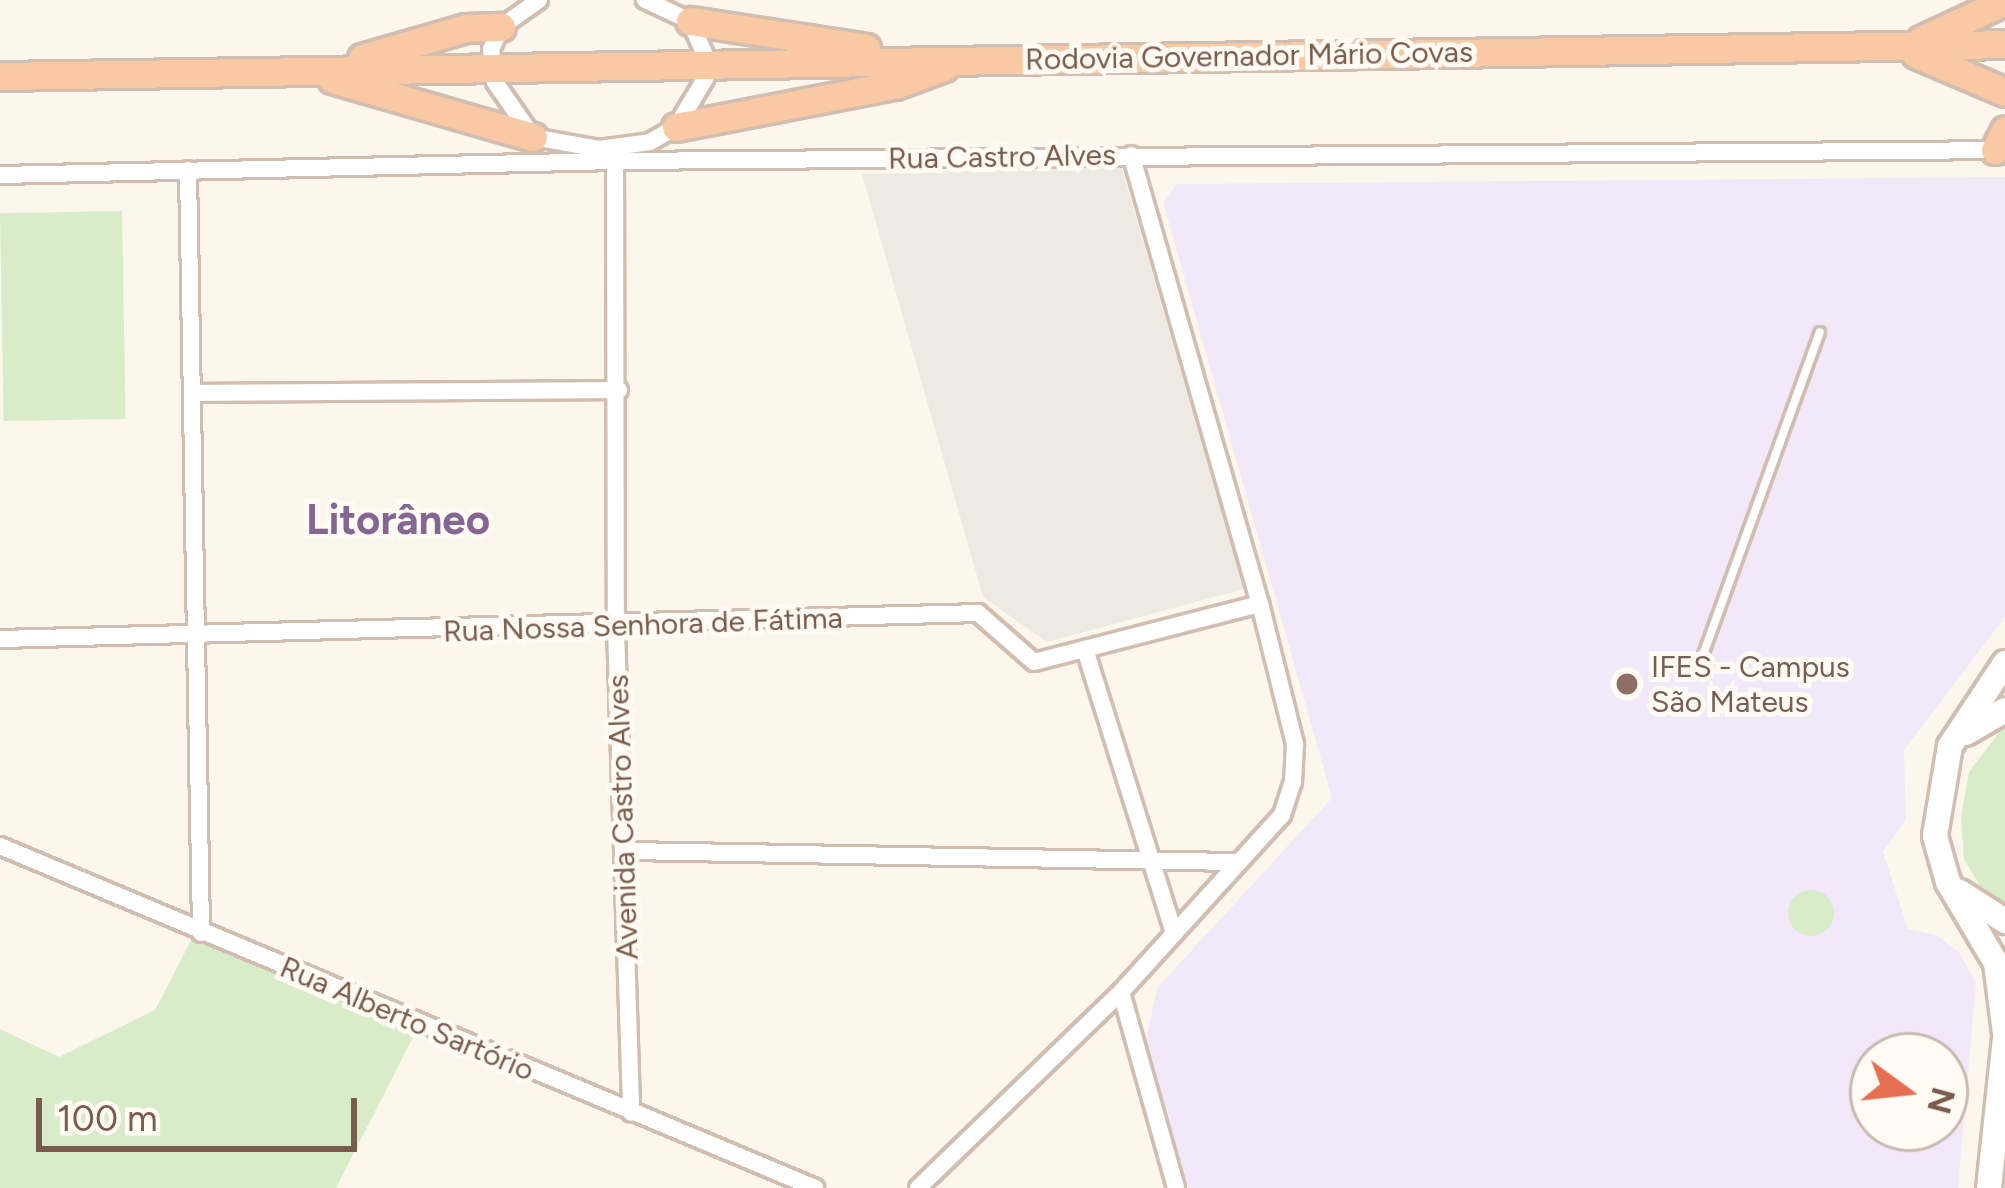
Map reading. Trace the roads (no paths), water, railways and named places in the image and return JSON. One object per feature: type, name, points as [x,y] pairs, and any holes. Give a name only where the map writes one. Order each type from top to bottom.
[{"type":"highway","points":[[1901,48],[1994,4]]},
{"type":"highway","points":[[678,11],[959,60]]},
{"type":"highway","points":[[305,71],[504,15]]},
{"type":"highway","name":"Rodovia Governador Mário Covas","points":[[0,76],[2005,44]]},
{"type":"highway","points":[[1901,48],[1999,92]]},
{"type":"highway","points":[[676,128],[895,85],[959,60]]},
{"type":"highway","points":[[305,71],[533,137]]},
{"type":"main road","points":[[1989,1188],[2005,1036],[1996,963],[1948,883],[1935,836],[1950,746],[2005,663]]},
{"type":"main road","points":[[1950,746],[2005,710]]},
{"type":"main road","points":[[1948,883],[2005,921]]},
{"type":"street","points":[[539,0],[504,15],[493,67],[512,116],[533,137],[615,155],[676,128],[709,64],[678,11],[645,0]]},
{"type":"street","name":"Rua Castro Alves","points":[[0,175],[615,155],[1131,155],[2002,144]]},
{"type":"street","name":"Avenida Castro Alves","points":[[615,155],[616,628],[628,851],[631,1112]]},
{"type":"street","points":[[918,1188],[1121,992],[1282,815],[1293,782],[1295,744],[1260,604],[1131,155]]},
{"type":"street","points":[[188,170],[201,933]]},
{"type":"street","points":[[193,393],[619,390]]},
{"type":"street","name":"Rua Nossa Senhora de Fátima","points":[[0,639],[616,628],[977,613],[1034,662],[1260,604]]},
{"type":"street","points":[[1085,650],[1174,933]]},
{"type":"street","name":"Rua Alberto Sartório","points":[[0,846],[815,1188]]},
{"type":"street","points":[[628,851],[1235,862]]},
{"type":"street","points":[[1121,992],[1176,1188]]},
{"type":"lane","points":[[1699,666],[1820,332]]},
{"type":"place","name":"IFES - Campus São Mateus","points":[[1627,684]]},
{"type":"district","name":"Litorâneo","points":[[398,520]]}]
